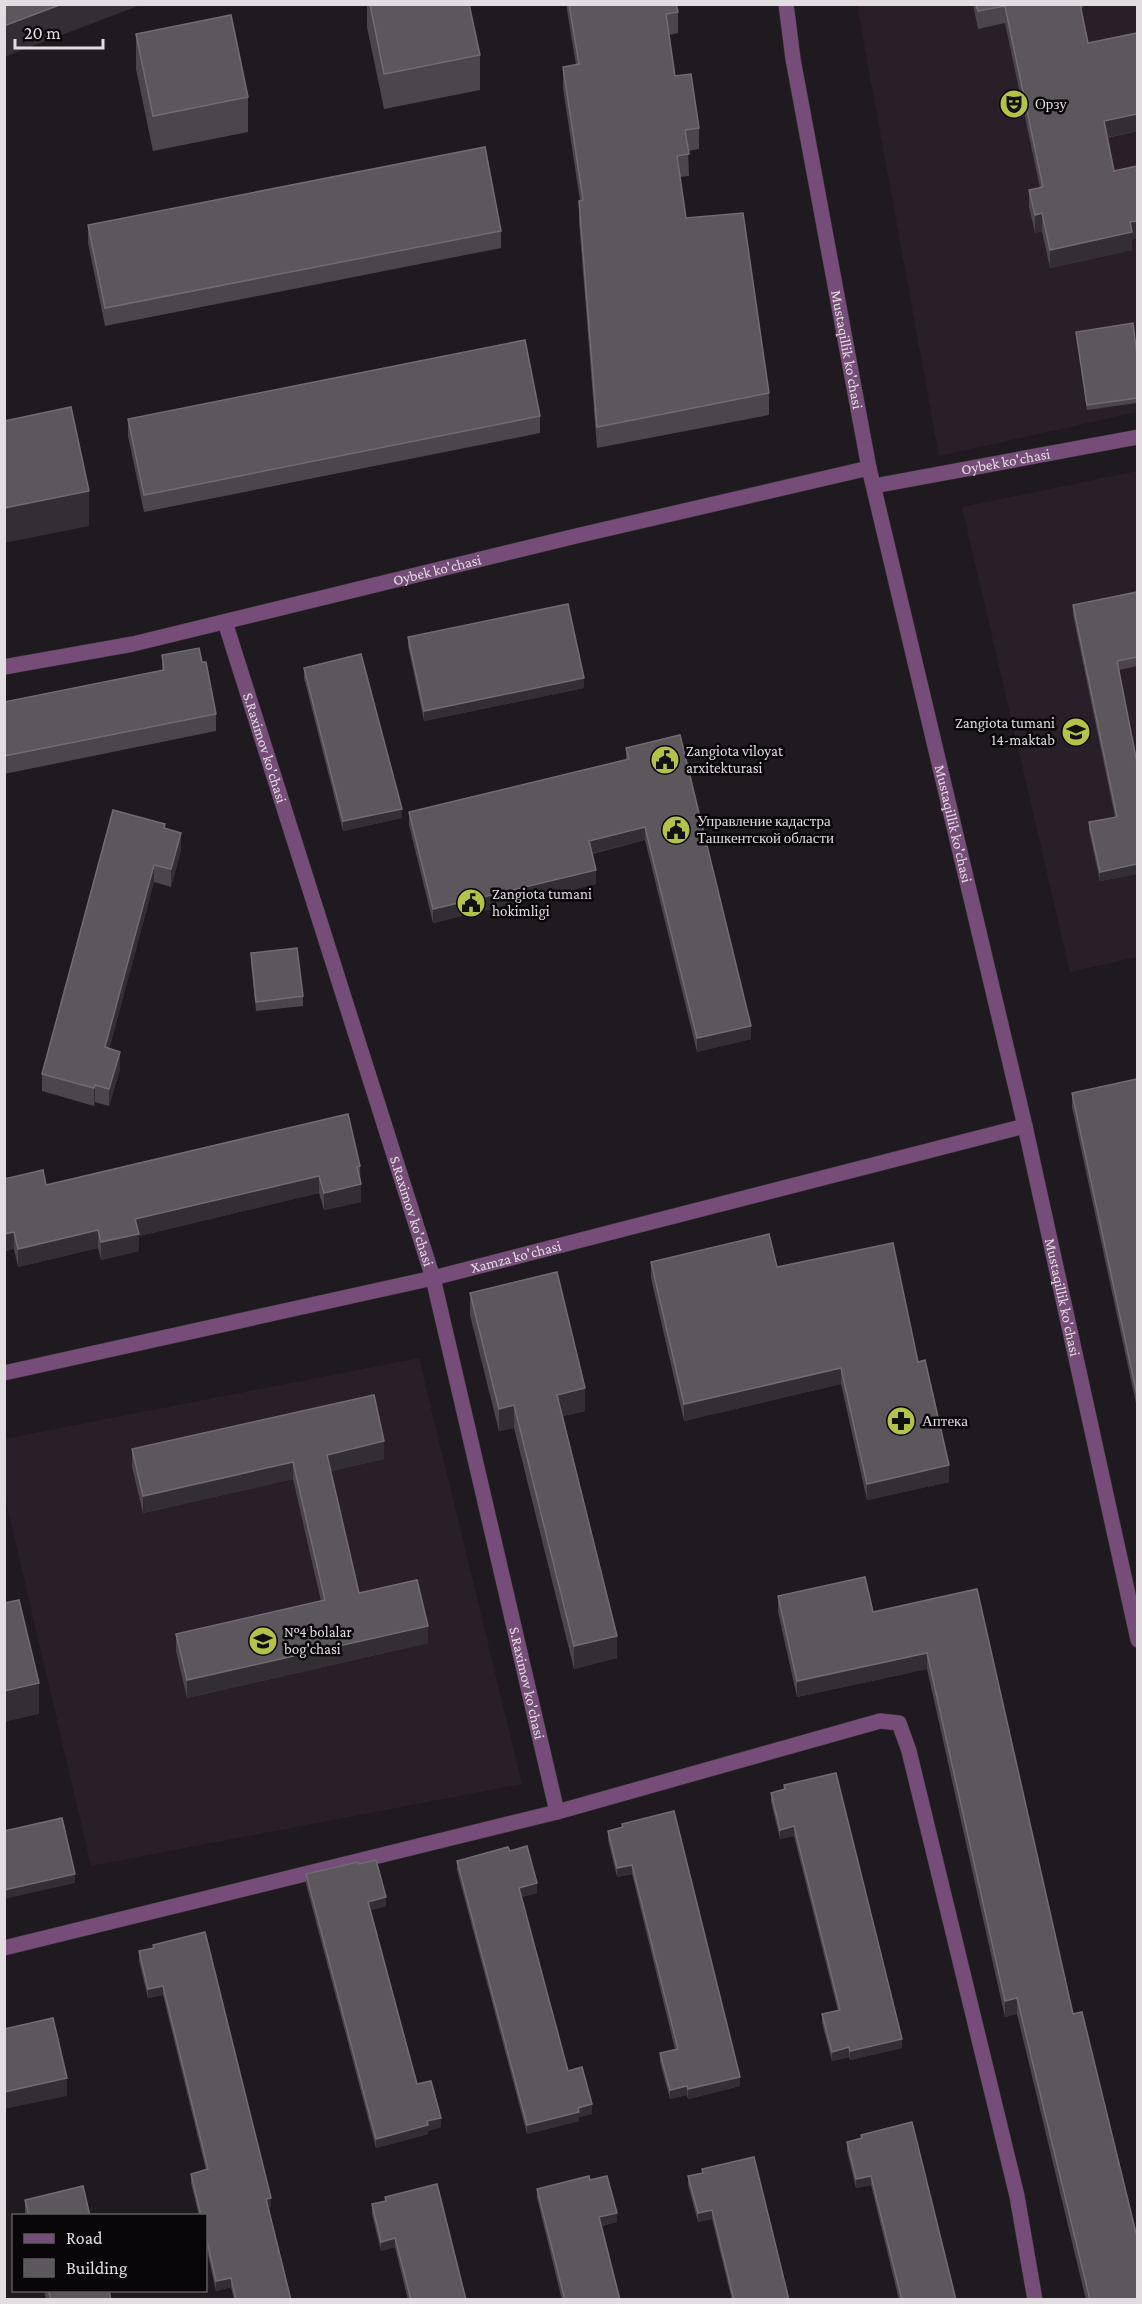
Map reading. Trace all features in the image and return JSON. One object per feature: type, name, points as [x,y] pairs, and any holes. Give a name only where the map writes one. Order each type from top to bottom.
[{"type":"street","name":"Mustaqillik ko'chasi","points":[[786,4],[793,59],[869,468],[1025,1126],[1137,1641]]},
{"type":"street","name":"Oybek ko'chasi","points":[[874,486],[1137,437]]},
{"type":"street","name":"Oybek ko'chasi","points":[[4,667],[133,644],[576,536],[869,468]]},
{"type":"street","name":"S.Raximov ko'chasi","points":[[225,622],[433,1278],[557,1812]]},
{"type":"street","name":"Xamza ko'chasi","points":[[4,1373],[433,1278],[1025,1126]]},
{"type":"street","points":[[4,1948],[557,1812],[880,1721],[899,1723],[909,1751],[1017,2196],[1035,2300]]},
{"type":"shaded area","points":[[857,5],[1137,5],[1137,412],[939,456]]},
{"type":"shaded area","name":"Zangiota tumani 14-maktab","points":[[1137,471],[1137,957],[1070,972],[962,507]]},
{"type":"shaded area","name":"№4 bolalar bog'chasi","points":[[419,1358],[522,1784],[91,1866],[5,1497],[4,1439]]},
{"type":"building","points":[[4,4],[62,4],[4,26]]},
{"type":"building","points":[[370,4],[469,4],[480,55],[384,74]]},
{"type":"building","points":[[569,4],[676,4],[678,12],[666,14],[675,76],[691,74],[699,128],[685,130],[689,154],[677,156],[686,218],[743,213],[769,393],[597,427],[579,201],[583,200],[563,67],[579,64]]},
{"type":"building","points":[[976,4],[1080,4],[1088,43],[1137,33],[1137,114],[1104,121],[1114,171],[1137,166],[1137,221],[1130,222],[1132,232],[1050,250],[1042,213],[1035,215],[1029,190],[1043,187],[1005,6],[978,11]]},
{"type":"building","points":[[231,15],[248,97],[153,116],[136,34]]},
{"type":"building","points":[[485,147],[501,231],[105,308],[88,225]]},
{"type":"building","points":[[1133,323],[1137,356],[1137,398],[1087,405],[1076,332]]},
{"type":"building","points":[[525,340],[540,416],[144,495],[128,419]]},
{"type":"building","points":[[71,407],[89,491],[4,508],[4,421]]},
{"type":"building","points":[[1137,592],[1137,657],[1117,661],[1137,763],[1137,864],[1100,872],[1089,822],[1117,817],[1073,605]]},
{"type":"building","points":[[568,604],[584,678],[424,711],[408,637]]},
{"type":"building","points":[[199,648],[202,662],[206,662],[216,714],[4,756],[4,702],[164,670],[162,655]]},
{"type":"building","points":[[361,654],[402,809],[343,821],[304,668]]},
{"type":"building","name":"Zangiota tumani hokimligi","points":[[680,735],[751,1026],[697,1038],[645,827],[589,841],[596,870],[433,909],[409,812],[629,759],[626,748]]},
{"type":"building","points":[[113,810],[165,824],[164,828],[181,833],[171,869],[154,865],[105,1047],[120,1052],[109,1089],[95,1085],[94,1088],[42,1074]]},
{"type":"building","points":[[297,948],[303,996],[256,1002],[251,953]]},
{"type":"building","points":[[1137,1079],[1137,1395],[1072,1093]]},
{"type":"building","points":[[348,1114],[360,1166],[357,1167],[361,1184],[324,1193],[319,1176],[135,1219],[139,1234],[101,1242],[98,1230],[18,1249],[14,1232],[4,1234],[4,1179],[43,1170],[46,1185]]},
{"type":"building","points":[[769,1234],[777,1267],[893,1243],[918,1362],[925,1360],[949,1465],[867,1484],[841,1368],[684,1404],[651,1262]]},
{"type":"building","points":[[557,1272],[585,1388],[557,1395],[617,1636],[574,1646],[514,1405],[499,1409],[470,1293]]},
{"type":"building","points":[[374,1395],[384,1441],[327,1455],[359,1593],[417,1580],[428,1626],[187,1680],[176,1634],[325,1600],[293,1462],[143,1496],[132,1449]]},
{"type":"building","points":[[865,1577],[873,1612],[977,1589],[1073,2014],[1082,2012],[1137,2237],[1137,2300],[1090,2300],[1017,1998],[1005,2001],[927,1653],[797,1681],[778,1596]]},
{"type":"building","points":[[19,1600],[39,1683],[4,1691],[4,1603]]},
{"type":"building","points":[[836,1773],[902,2039],[850,2051],[849,2047],[832,2052],[822,2014],[840,2010],[794,1826],[780,1830],[771,1793],[785,1789],[784,1785]]},
{"type":"building","points":[[674,1811],[740,2077],[688,2089],[687,2086],[670,2090],[660,2053],[678,2049],[632,1865],[617,1868],[608,1831],[623,1827],[622,1824]]},
{"type":"building","points":[[62,1818],[75,1874],[4,1890],[4,1831]]},
{"type":"building","points":[[527,1846],[537,1883],[519,1888],[568,2071],[582,2067],[592,2104],[578,2108],[579,2112],[527,2125],[457,1861],[508,1847],[510,1851]]},
{"type":"building","points":[[376,1860],[386,1897],[368,1902],[417,2084],[431,2081],[441,2118],[427,2121],[428,2125],[376,2139],[306,1874]]},
{"type":"building","points":[[205,1932],[271,2198],[266,2199],[291,2300],[236,2300],[231,2278],[216,2281],[207,2241],[207,2214],[201,2214],[191,2174],[208,2169],[163,1986],[148,1989],[139,1951],[154,1948],[153,1945]]},
{"type":"building","points":[[53,2018],[67,2078],[4,2092],[4,2029]]},
{"type":"building","points":[[912,2122],[956,2300],[902,2300],[871,2176],[856,2179],[847,2142],[862,2138],[861,2135]]},
{"type":"building","points":[[754,2157],[789,2300],[734,2300],[712,2210],[698,2213],[688,2176],[703,2173],[702,2169]]},
{"type":"building","points":[[589,2176],[590,2180],[607,2176],[617,2213],[599,2217],[620,2300],[565,2300],[537,2189]]},
{"type":"building","points":[[437,2184],[466,2300],[411,2300],[395,2238],[381,2242],[372,2204],[386,2201],[385,2197]]},
{"type":"building","points":[[83,2186],[90,2214],[28,2214],[25,2200]]},
{"type":"building","points":[[49,2292],[109,2292],[111,2300],[51,2300]]},
{"type":"place","name":"Орзу","points":[[1014,104]]},
{"type":"place","name":"Zangiota tumani 14-maktab","points":[[1076,732]]},
{"type":"place","name":"Zangiota viloyat arxitekturasi","points":[[665,760]]},
{"type":"place","name":"Управление кадастра Ташкентской области","points":[[676,830]]},
{"type":"place","name":"Zangiota tumani hokimligi","points":[[471,903]]},
{"type":"place","name":"Аптека","points":[[901,1421]]},
{"type":"place","name":"№4 bolalar bog'chasi","points":[[263,1641]]}]
